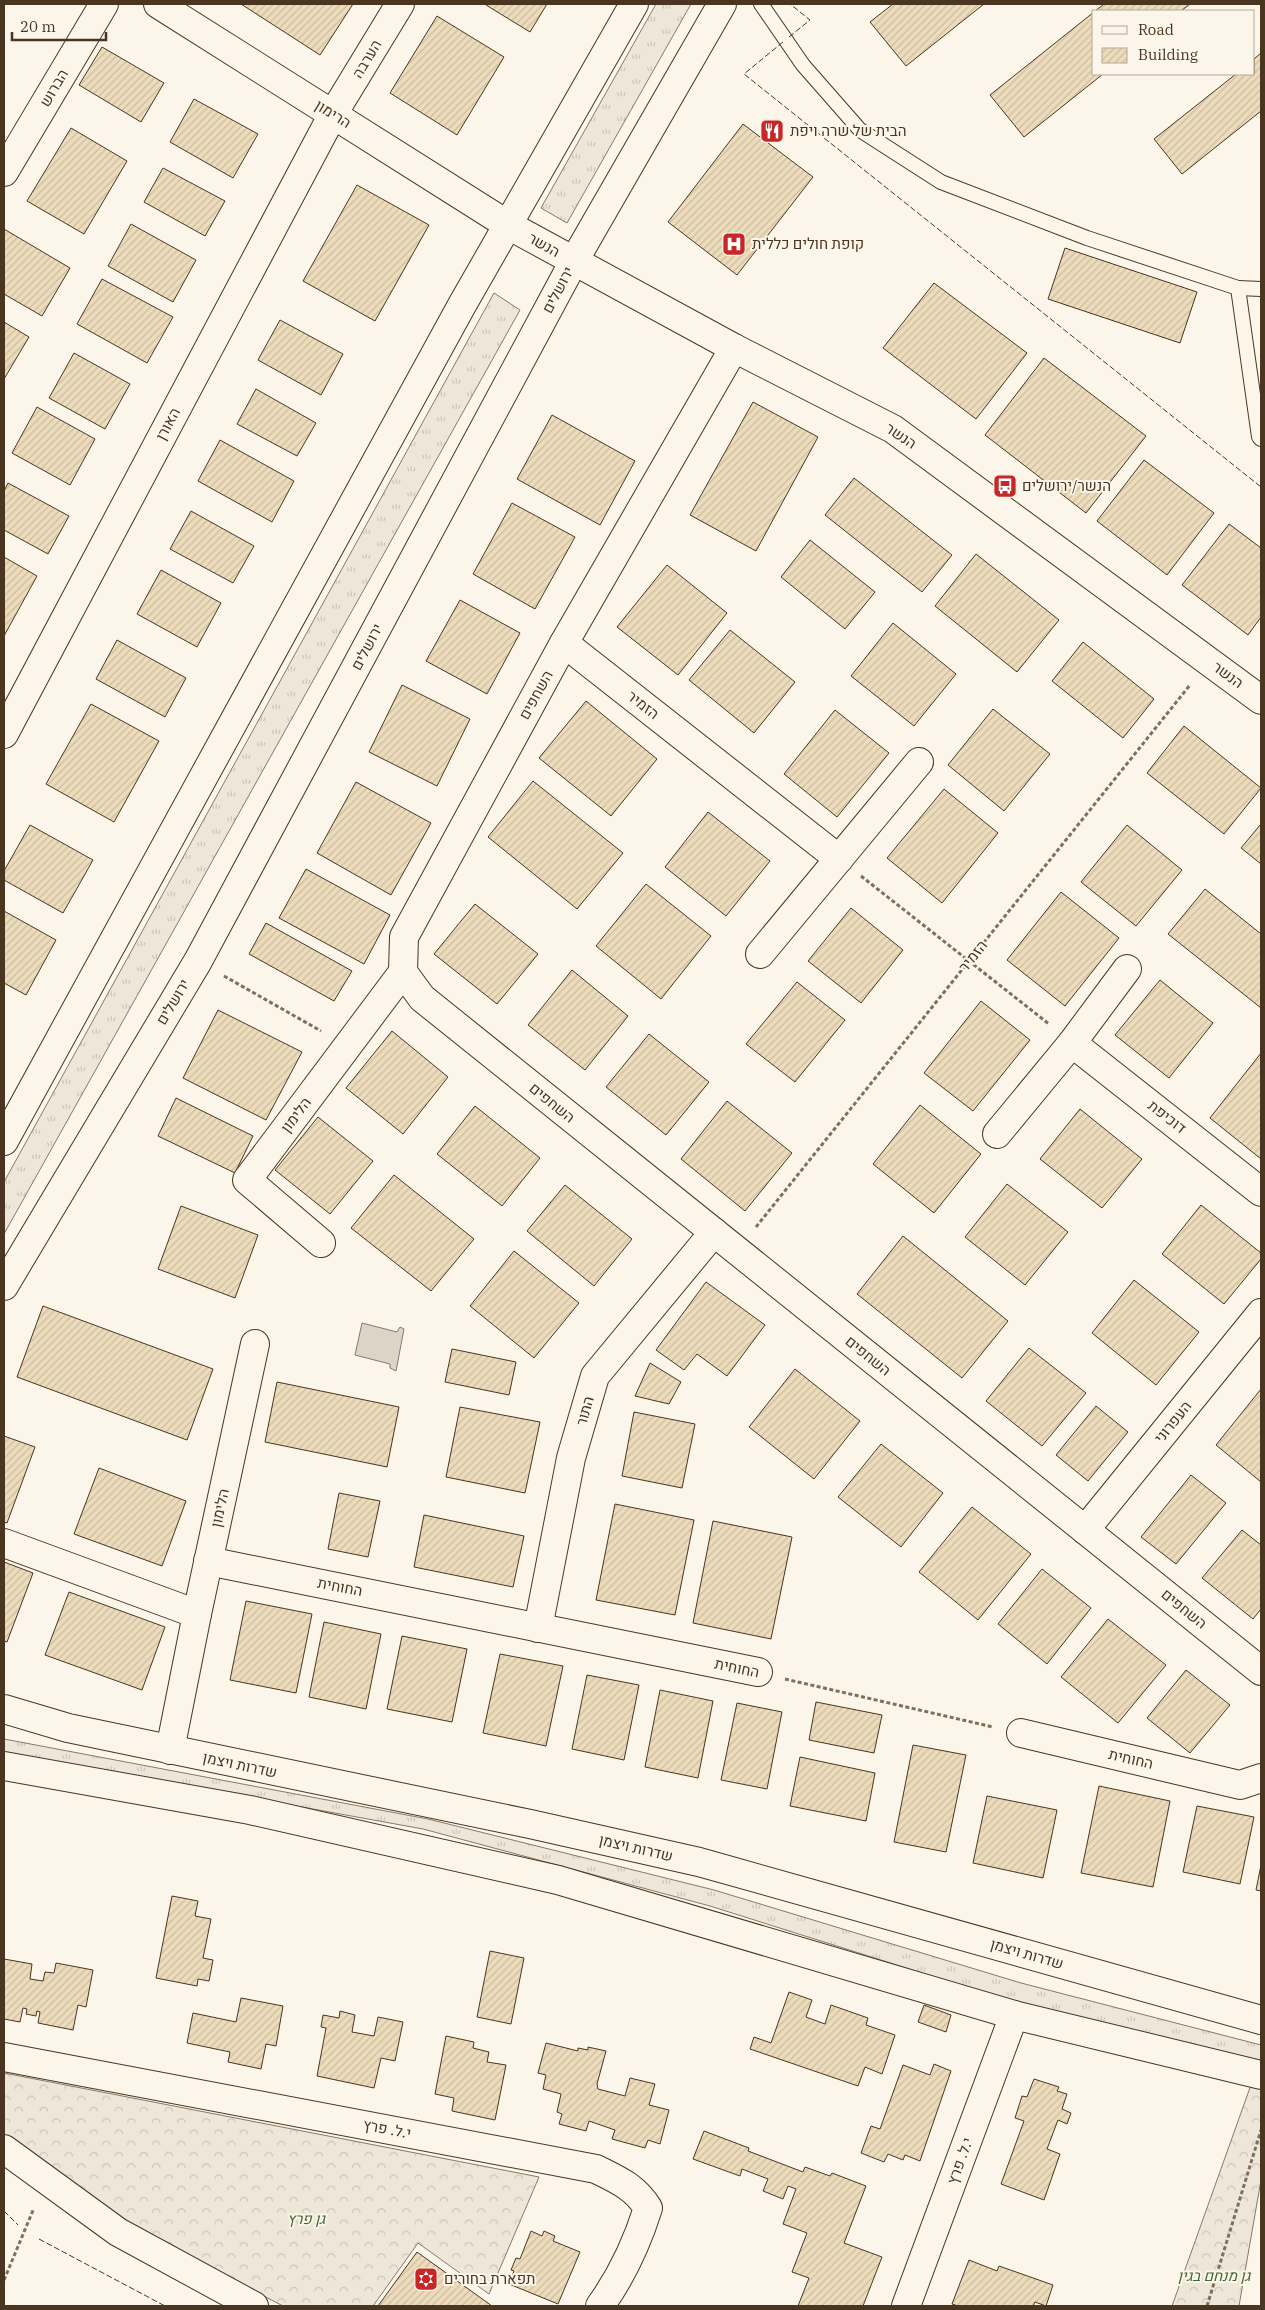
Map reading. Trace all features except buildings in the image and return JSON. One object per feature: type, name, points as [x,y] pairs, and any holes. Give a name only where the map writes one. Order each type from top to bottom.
[{"type":"street","name":"הברוש","points":[[4,172],[104,4]]},
{"type":"street","name":"הרימון","points":[[158,4],[508,225]]},
{"type":"street","name":"הערבה","points":[[333,114],[400,4]]},
{"type":"street","points":[[4,1141],[508,225],[634,4]]},
{"type":"street","name":"ירושלים","points":[[4,1286],[198,961],[574,261],[722,4]]},
{"type":"street","name":"האורן","points":[[4,734],[333,114]]},
{"type":"street","name":"הנשר","points":[[508,225],[734,348],[893,429],[1261,700]]},
{"type":"street","name":"השחפים","points":[[734,348],[564,643],[404,937],[403,972],[422,998],[1261,1671]]},
{"type":"street","name":"הזמיר","points":[[564,643],[839,859]]},
{"type":"street","points":[[760,954],[919,762]]},
{"type":"street","points":[[997,1134],[1072,1042],[1127,969]]},
{"type":"street","name":"הלימון","points":[[321,1243],[248,1180],[403,972]]},
{"type":"street","name":"דוכיפת","points":[[1072,1042],[1261,1192]]},
{"type":"street","name":"התור","points":[[538,1628],[571,1458],[596,1376],[714,1232]]},
{"type":"street","name":"העפרוני","points":[[1086,1530],[1261,1313]]},
{"type":"street","name":"הלימון","points":[[170,1750],[208,1561],[255,1344]]},
{"type":"street","points":[[4,1543],[197,1614]]},
{"type":"street","name":"החוחית","points":[[208,1561],[758,1672]]},
{"type":"street","name":"שדרות ויצמן","points":[[4,1709],[68,1728],[530,1824],[699,1862],[1261,2020]]},
{"type":"street","name":"החוחית","points":[[1021,1733],[1240,1785],[1261,1778]]},
{"type":"street","points":[[4,1766],[250,1810],[558,1880],[1014,2015],[1261,2075]]},
{"type":"street","name":"י.ל. פרץ","points":[[906,2306],[1014,2015]]},
{"type":"street","name":"י.ל. פרץ","points":[[4,2057],[596,2169],[621,2181],[639,2194],[648,2208],[642,2229],[614,2286],[600,2306]]},
{"type":"street","points":[[4,2150],[118,2232],[254,2306]]},
{"type":"lane","points":[[761,4],[803,65],[860,130],[940,182],[1087,238],[1238,288],[1261,288]]},
{"type":"lane","points":[[1238,288],[1260,438]]},
{"type":"path","name":"הזמיר","points":[[736,1251],[1209,662]]},
{"type":"path","points":[[839,859],[1072,1042]]},
{"type":"path","points":[[198,961],[348,1046]]},
{"type":"path","name":"החוחית","points":[[758,1672],[1021,1733]]},
{"type":"path","points":[[1207,2306],[1261,2130]]},
{"type":"path","points":[[4,2280],[46,2180]]},
{"type":"green space","points":[[656,4],[691,4],[567,223],[541,208]]},
{"type":"green space","points":[[494,293],[520,310],[4,1234],[4,1182]]},
{"type":"green space","points":[[4,1739],[428,1819],[714,1890],[1021,1983],[1261,2045],[1261,2067],[1014,2002],[710,1906],[423,1829],[4,1753]]},
{"type":"green space","name":"גן פרץ","points":[[4,2073],[539,2177],[489,2294],[418,2243],[373,2306],[283,2306],[125,2224],[4,2138]]},
{"type":"green space","name":"גן מנחם בגין","points":[[1252,2082],[1261,2084],[1261,2180],[1239,2306],[1172,2306]]},
{"type":"shaded area","points":[[362,1323],[397,1332],[400,1327],[404,1329],[396,1371],[390,1368],[390,1364],[355,1355]]},
{"type":"fence","points":[[789,37],[810,20],[790,4]]},
{"type":"fence","points":[[783,42],[744,74],[1261,487]]},
{"type":"fence","points":[[4,2211],[18,2225]]},
{"type":"fence","points":[[39,2239],[165,2306]]},
{"type":"place","name":"הבית של שרה ויפת","points":[[772,131]]},
{"type":"place","name":"קופת חולים כללית","points":[[734,244]]},
{"type":"place","name":"הנשר/ירושלים","points":[[1005,486]]},
{"type":"place","name":"תפארת בחורים","points":[[426,2279]]}]
